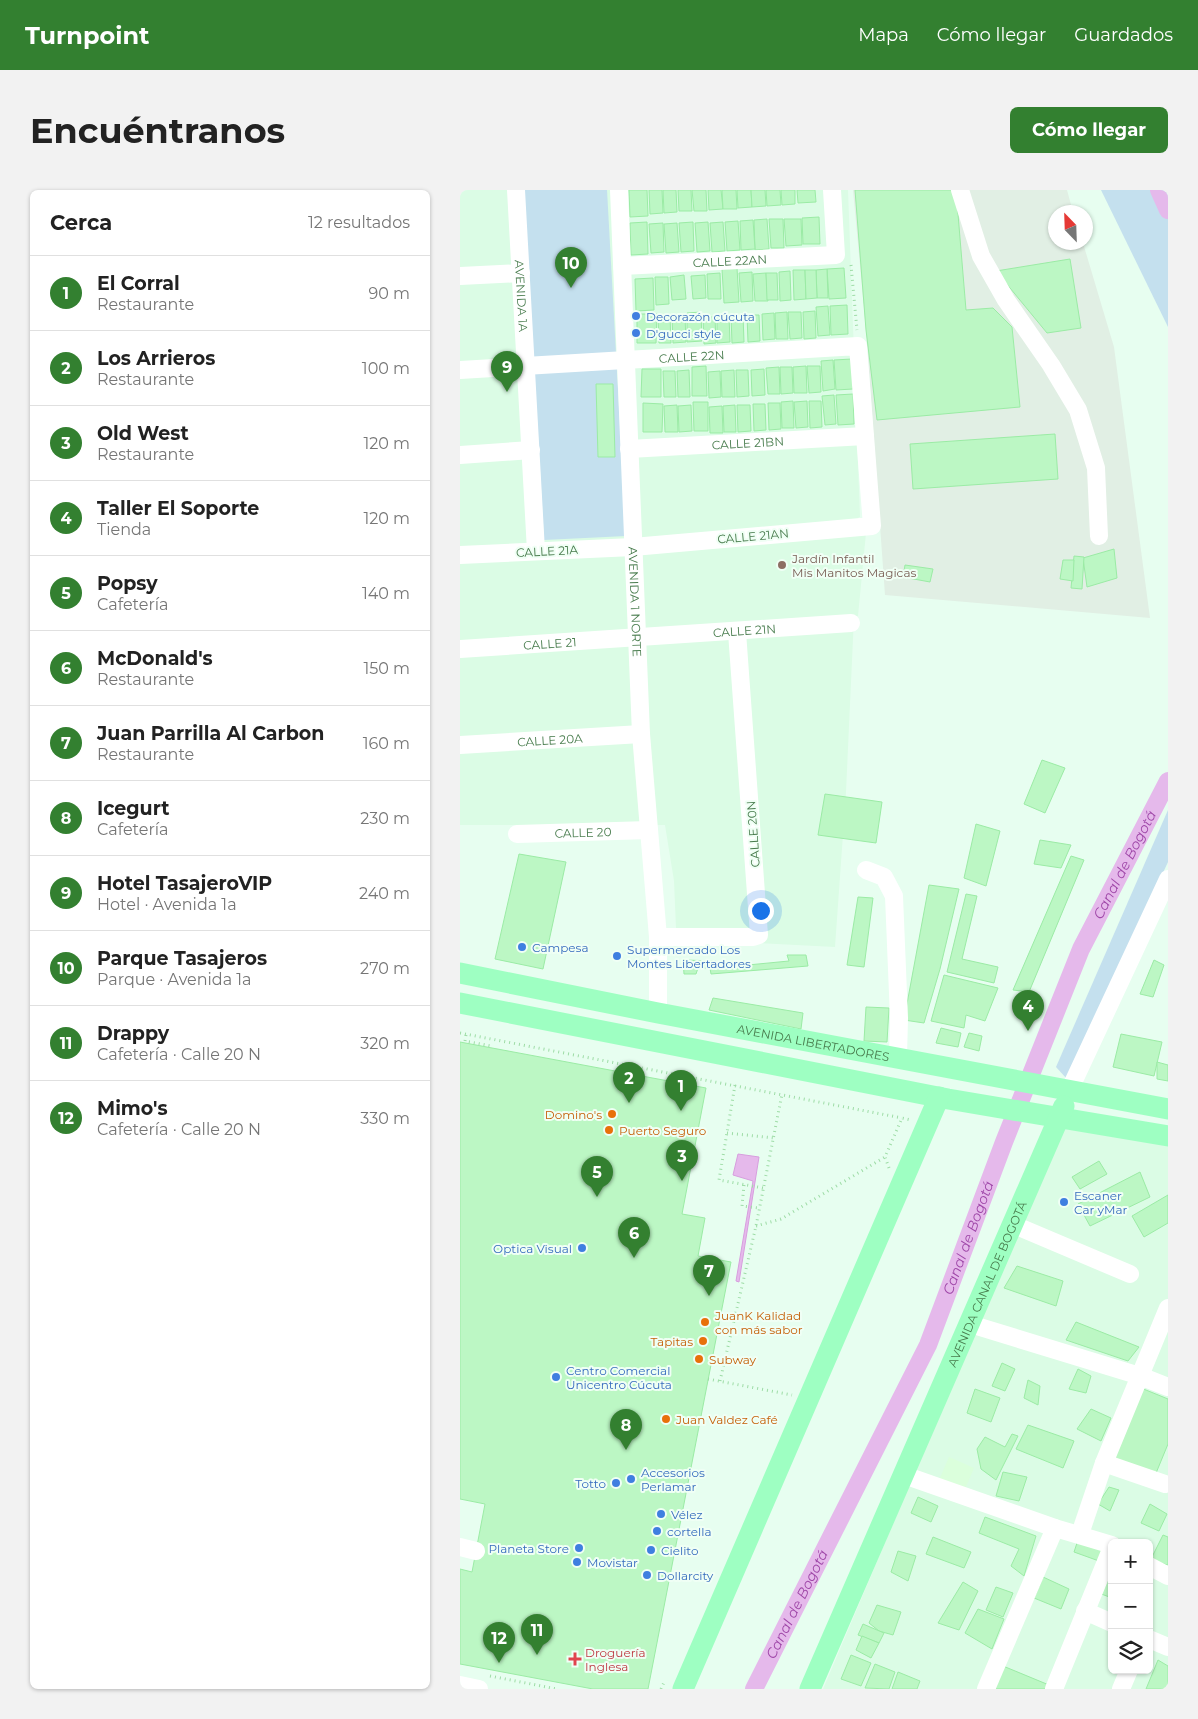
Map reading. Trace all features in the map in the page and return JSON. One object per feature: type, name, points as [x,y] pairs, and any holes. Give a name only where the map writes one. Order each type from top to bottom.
[{"type":"main road","name":"AVENIDA LIBERTADORES","points":[[460,973],[658,1013],[1168,1108]]},
{"type":"main road","points":[[460,1003],[944,1098],[1168,1136]]},
{"type":"main road","name":"AVENIDA CANAL DE BOGOTÁ","points":[[810,1689],[1014,1225],[1064,1088]]},
{"type":"main road","points":[[682,1689],[944,1098]]},
{"type":"street","name":"AVENIDA 1A","points":[[516,190],[536,551]]},
{"type":"street","name":"AVENIDA 1 NORTE","points":[[619,190],[641,734],[658,937],[658,1013]]},
{"type":"street","name":"CALLE 22AN","points":[[622,266],[836,254],[832,190]]},
{"type":"street","points":[[960,190],[981,256],[1006,300],[1051,364],[1078,410],[1096,468],[1099,536]]},
{"type":"street","points":[[460,276],[521,273]]},
{"type":"street","points":[[858,346],[865,436]]},
{"type":"street","name":"CALLE 22N","points":[[460,370],[858,346]]},
{"type":"street","name":"CALLE 21BN","points":[[629,449],[865,436]]},
{"type":"street","name":"CALLE 21AN","points":[[634,547],[872,526],[865,436]]},
{"type":"street","points":[[460,455],[531,450]]},
{"type":"street","name":"CALLE 21A","points":[[460,555],[634,547]]},
{"type":"street","name":"CALLE 21N","points":[[638,636],[737,632],[851,623]]},
{"type":"street","name":"CALLE 20N","points":[[658,937],[753,937],[759,935],[737,632]]},
{"type":"street","name":"CALLE 21","points":[[460,649],[638,636]]},
{"type":"street","name":"CALLE 20A","points":[[460,745],[641,734]]},
{"type":"street","name":"CALLE 20","points":[[517,834],[649,830]]},
{"type":"street","points":[[866,870],[884,877],[894,896],[899,1018],[898,1057]]},
{"type":"street","name":"AVENIDA CANAL DE BOGOTÁ","points":[[1064,1088],[1168,879]]},
{"type":"street","points":[[1014,1225],[1130,1274]]},
{"type":"street","points":[[1080,1534],[1104,1463],[1167,1313]]},
{"type":"street","points":[[970,1324],[1140,1376],[1168,1387]]},
{"type":"street","points":[[1104,1463],[1165,1484]]},
{"type":"street","points":[[904,1475],[1108,1544]]},
{"type":"street","points":[[986,1689],[1055,1528]]},
{"type":"street","points":[[1054,1689],[1108,1556]]},
{"type":"street","points":[[1153,1568],[1168,1576]]},
{"type":"street","points":[[1085,1611],[1108,1621]]},
{"type":"street","points":[[1153,1641],[1168,1647]]},
{"type":"street","points":[[1121,1689],[1127,1674]]},
{"type":"street","points":[[460,1685],[484,1682]]},
{"type":"path","points":[[851,266],[858,346]]},
{"type":"path","points":[[460,1034],[902,1118]]},
{"type":"path","points":[[466,1035],[465,1041],[491,1047],[492,1040]]},
{"type":"path","points":[[736,1085],[719,1180],[763,1188]]},
{"type":"path","points":[[720,1381],[756,1226],[782,1094]]},
{"type":"path","points":[[727,1133],[774,1138]]},
{"type":"path","points":[[756,1226],[781,1220],[885,1157]]},
{"type":"path","points":[[744,1185],[742,1206],[759,1208]]},
{"type":"path","points":[[708,1379],[792,1395]]},
{"type":"path","points":[[484,1682],[555,1689],[555,1682]]},
{"type":"shaded area","points":[[460,190],[848,190],[860,517],[858,518],[858,533],[866,533],[858,616],[854,617],[846,792],[835,947],[684,939],[682,929],[676,928],[674,881],[665,825],[460,825]]},
{"type":"shaded area","points":[[524,190],[607,190],[626,536],[544,540]]},
{"type":"shaded area","points":[[853,190],[1067,190],[1071,205],[1048,205],[1048,250],[1085,250],[1114,347],[1150,618],[885,595],[866,330]]},
{"type":"shaded area","points":[[1101,190],[1168,190],[1168,327]]},
{"type":"shaded area","points":[[1168,810],[1168,862],[1067,1079],[1056,1067]]},
{"type":"shaded area","points":[[1063,1123],[1168,1144],[1168,1689],[823,1689]]},
{"type":"shaded area","points":[[738,1154],[759,1157],[739,1282],[736,1281],[753,1181],[733,1175]]},
{"type":"shaded area","points":[[949,1457],[974,1468],[965,1489],[939,1480]]},
{"type":"building","points":[[629,190],[647,190],[648,216],[630,217]]},
{"type":"building","points":[[649,190],[662,190],[663,213],[650,214]]},
{"type":"building","points":[[663,190],[676,190],[677,212],[664,213]]},
{"type":"building","points":[[678,190],[691,190],[692,211],[679,211]]},
{"type":"building","points":[[692,190],[706,190],[707,211],[694,211]]},
{"type":"building","points":[[708,190],[721,190],[723,209],[709,210]]},
{"type":"building","points":[[722,190],[736,190],[737,209],[723,209]]},
{"type":"building","points":[[737,190],[751,190],[752,207],[738,208]]},
{"type":"building","points":[[751,190],[765,190],[766,206],[752,207]]},
{"type":"building","points":[[766,190],[780,190],[781,205],[767,206]]},
{"type":"building","points":[[781,190],[795,190],[795,204],[782,205]]},
{"type":"building","points":[[797,190],[815,190],[816,202],[798,203]]},
{"type":"building","points":[[855,190],[956,190],[966,310],[993,308],[1012,327],[1020,407],[877,420],[866,330]]},
{"type":"building","points":[[819,217],[820,244],[803,244],[802,218]]},
{"type":"building","points":[[767,219],[769,249],[755,250],[754,220]]},
{"type":"building","points":[[769,219],[783,219],[784,248],[771,248]]},
{"type":"building","points":[[784,219],[801,219],[802,245],[786,246]]},
{"type":"building","points":[[753,220],[755,249],[741,250],[740,221]]},
{"type":"building","points":[[738,221],[740,250],[727,251],[725,222]]},
{"type":"building","points":[[647,222],[648,254],[631,255],[630,223]]},
{"type":"building","points":[[693,222],[694,251],[681,252],[679,223]]},
{"type":"building","points":[[708,222],[710,251],[697,252],[695,223]]},
{"type":"building","points":[[723,222],[725,251],[712,252],[710,223]]},
{"type":"building","points":[[663,223],[664,252],[651,253],[649,224]]},
{"type":"building","points":[[677,223],[679,252],[666,253],[664,224]]},
{"type":"building","points":[[1070,259],[1081,328],[1047,333],[996,271]]},
{"type":"building","points":[[737,268],[739,302],[724,303],[722,269]]},
{"type":"building","points":[[844,268],[846,298],[829,299],[827,269]]},
{"type":"building","points":[[827,269],[828,298],[817,298],[816,270]]},
{"type":"building","points":[[793,270],[805,270],[806,299],[794,300]]},
{"type":"building","points":[[805,270],[816,270],[817,298],[806,299]]},
{"type":"building","points":[[790,271],[791,300],[780,301],[779,272]]},
{"type":"building","points":[[752,272],[753,301],[741,302],[739,273]]},
{"type":"building","points":[[720,273],[721,299],[708,299],[707,274]]},
{"type":"building","points":[[766,273],[768,301],[755,301],[753,274]]},
{"type":"building","points":[[766,273],[777,273],[778,300],[767,300]]},
{"type":"building","points":[[684,275],[686,299],[672,300],[670,277]]},
{"type":"building","points":[[705,275],[706,298],[693,299],[691,276]]},
{"type":"building","points":[[655,277],[668,277],[669,304],[656,305]]},
{"type":"building","points":[[653,278],[654,310],[636,311],[635,279]]},
{"type":"building","points":[[847,305],[848,334],[831,335],[830,306]]},
{"type":"building","points":[[828,306],[830,335],[818,336],[816,307]]},
{"type":"building","points":[[815,311],[816,338],[804,339],[803,312]]},
{"type":"building","points":[[701,312],[702,341],[687,342],[687,313]]},
{"type":"building","points":[[787,312],[788,339],[776,339],[775,313]]},
{"type":"building","points":[[788,312],[801,312],[802,338],[790,339]]},
{"type":"building","points":[[774,313],[775,339],[763,340],[762,314]]},
{"type":"building","points":[[637,314],[657,314],[656,343],[637,343]]},
{"type":"building","points":[[743,315],[744,342],[732,343],[731,316]]},
{"type":"building","points":[[747,315],[759,315],[760,341],[748,342]]},
{"type":"building","points":[[670,316],[671,343],[659,343],[658,317]]},
{"type":"building","points":[[672,316],[685,316],[686,342],[673,343]]},
{"type":"building","points":[[729,316],[730,342],[717,343],[717,317]]},
{"type":"building","points":[[703,317],[715,317],[716,343],[704,344]]},
{"type":"building","points":[[852,359],[853,389],[836,390],[834,360]]},
{"type":"building","points":[[833,360],[835,389],[823,391],[821,361]]},
{"type":"building","points":[[706,366],[707,396],[692,396],[692,367]]},
{"type":"building","points":[[806,366],[807,393],[794,393],[793,367]]},
{"type":"building","points":[[807,366],[820,366],[821,392],[809,393]]},
{"type":"building","points":[[779,367],[780,394],[768,394],[766,368]]},
{"type":"building","points":[[780,367],[792,367],[793,393],[781,394]]},
{"type":"building","points":[[642,369],[661,369],[661,397],[641,397]]},
{"type":"building","points":[[764,369],[765,395],[752,396],[751,370]]},
{"type":"building","points":[[689,370],[690,397],[678,397],[677,371]]},
{"type":"building","points":[[734,370],[735,397],[722,397],[721,371]]},
{"type":"building","points":[[736,370],[748,370],[749,396],[737,397]]},
{"type":"building","points":[[663,371],[675,371],[676,397],[664,397]]},
{"type":"building","points":[[720,371],[721,397],[709,398],[708,372]]},
{"type":"building","points":[[596,384],[613,384],[615,457],[598,457]]},
{"type":"building","points":[[853,394],[854,424],[838,425],[836,395]]},
{"type":"building","points":[[834,395],[836,424],[825,425],[822,396]]},
{"type":"building","points":[[793,401],[794,428],[782,428],[781,402]]},
{"type":"building","points":[[807,401],[808,427],[796,428],[794,402]]},
{"type":"building","points":[[809,401],[821,401],[822,427],[810,428]]},
{"type":"building","points":[[693,402],[708,402],[708,431],[694,431]]},
{"type":"building","points":[[643,403],[663,404],[662,432],[643,432]]},
{"type":"building","points":[[768,403],[780,403],[781,429],[769,430]]},
{"type":"building","points":[[753,404],[765,404],[766,430],[754,431]]},
{"type":"building","points":[[677,405],[678,432],[665,432],[664,406]]},
{"type":"building","points":[[691,405],[692,431],[679,432],[678,406]]},
{"type":"building","points":[[735,405],[736,432],[724,432],[723,406]]},
{"type":"building","points":[[737,405],[750,405],[751,431],[738,432]]},
{"type":"building","points":[[722,406],[723,433],[710,433],[709,407]]},
{"type":"building","points":[[1055,434],[1058,479],[913,489],[910,444]]},
{"type":"building","points":[[1114,549],[1117,578],[1087,587],[1083,558]]},
{"type":"building","points":[[1074,556],[1084,557],[1082,589],[1071,588]]},
{"type":"building","points":[[1063,560],[1074,560],[1073,581],[1060,579]]},
{"type":"building","points":[[905,565],[933,569],[930,582],[903,577]]},
{"type":"building","points":[[1042,760],[1065,768],[1045,813],[1024,804]]},
{"type":"building","points":[[825,794],[882,802],[876,843],[818,835]]},
{"type":"building","points":[[976,824],[1000,831],[986,886],[964,878]]},
{"type":"building","points":[[1040,840],[1071,845],[1061,868],[1034,864]]},
{"type":"building","points":[[519,854],[566,862],[543,969],[495,959]]},
{"type":"building","points":[[1071,856],[1084,860],[1029,992],[1013,990]]},
{"type":"building","points":[[929,885],[959,889],[940,969],[924,1023],[904,1020]]},
{"type":"building","points":[[966,894],[977,896],[962,959],[998,967],[994,983],[947,972]]},
{"type":"building","points":[[858,897],[873,898],[864,967],[847,965]]},
{"type":"building","points":[[787,955],[806,955],[808,966],[711,974],[710,968],[698,968],[696,974],[684,974],[683,960],[716,961],[717,968],[789,961]]},
{"type":"building","points":[[1154,960],[1164,965],[1153,997],[1140,994]]},
{"type":"building","points":[[944,975],[998,988],[985,1021],[966,1015],[964,1028],[931,1021]]},
{"type":"building","points":[[713,998],[803,1013],[801,1029],[709,1010]]},
{"type":"building","points":[[866,1007],[889,1008],[887,1042],[864,1041]]},
{"type":"building","points":[[941,1028],[961,1033],[958,1047],[936,1043]]},
{"type":"building","points":[[969,1033],[982,1036],[979,1051],[964,1047]]},
{"type":"building","points":[[1121,1034],[1162,1042],[1154,1076],[1113,1067]]},
{"type":"building","points":[[460,1042],[706,1088],[682,1214],[705,1218],[698,1256],[731,1262],[648,1689],[593,1689],[460,1664],[460,1569],[472,1572],[485,1504],[460,1499]]},
{"type":"building","points":[[1157,1062],[1168,1065],[1168,1081],[1157,1079]]},
{"type":"building","points":[[1099,1161],[1107,1174],[1080,1189],[1072,1177]]},
{"type":"building","points":[[1140,1172],[1150,1197],[1090,1226],[1078,1204]]},
{"type":"building","points":[[1168,1195],[1168,1223],[1144,1237],[1132,1216]]},
{"type":"building","points":[[1017,1266],[1063,1281],[1056,1306],[1004,1288]]},
{"type":"building","points":[[1076,1322],[1139,1347],[1128,1361],[1066,1340]]},
{"type":"building","points":[[1002,1363],[1015,1369],[1005,1391],[992,1386]]},
{"type":"building","points":[[1078,1369],[1091,1376],[1086,1393],[1069,1389]]},
{"type":"building","points":[[1028,1380],[1040,1386],[1038,1405],[1024,1398]]},
{"type":"building","points":[[1141,1388],[1168,1399],[1168,1444],[1154,1478],[1108,1460]]},
{"type":"building","points":[[975,1389],[1000,1398],[991,1422],[967,1413]]},
{"type":"building","points":[[1091,1409],[1111,1418],[1101,1441],[1077,1429]]},
{"type":"building","points":[[1028,1425],[1074,1441],[1063,1468],[1016,1449]]},
{"type":"building","points":[[1012,1434],[1018,1436],[996,1480],[981,1469],[977,1449],[985,1437],[1005,1447]]},
{"type":"building","points":[[1003,1472],[1027,1477],[1019,1501],[996,1496]]},
{"type":"building","points":[[1109,1487],[1119,1490],[1110,1511],[1098,1504]]},
{"type":"building","points":[[918,1497],[938,1506],[931,1522],[911,1513]]},
{"type":"building","points":[[1150,1504],[1167,1514],[1159,1531],[1141,1523]]},
{"type":"building","points":[[985,1517],[1036,1536],[1024,1576],[1011,1566],[1019,1549],[979,1533]]},
{"type":"building","points":[[1163,1535],[1168,1537],[1168,1565],[1153,1562],[1153,1555]]},
{"type":"building","points":[[933,1537],[971,1552],[964,1568],[926,1554]]},
{"type":"building","points":[[1079,1537],[1105,1545],[1099,1561],[1074,1552]]},
{"type":"building","points":[[898,1551],[916,1556],[908,1581],[891,1572]]},
{"type":"building","points":[[1108,1571],[1108,1596],[1096,1592]]},
{"type":"building","points":[[1043,1577],[1069,1589],[1061,1609],[1034,1598]]},
{"type":"building","points":[[963,1582],[978,1591],[959,1630],[938,1623]]},
{"type":"building","points":[[996,1587],[1013,1593],[1003,1617],[986,1610]]},
{"type":"building","points":[[877,1605],[901,1612],[893,1635],[879,1631],[869,1623]]},
{"type":"building","points":[[978,1609],[1004,1619],[992,1649],[965,1633]]},
{"type":"building","points":[[863,1624],[884,1633],[879,1643],[858,1635]]},
{"type":"building","points":[[862,1636],[879,1643],[871,1658],[856,1650]]},
{"type":"building","points":[[851,1655],[871,1663],[861,1686],[841,1679]]},
{"type":"building","points":[[1158,1660],[1168,1666],[1168,1689],[1146,1689]]},
{"type":"building","points":[[875,1664],[895,1672],[889,1689],[865,1688]]},
{"type":"building","points":[[1003,1666],[1049,1685],[1048,1689],[992,1689]]},
{"type":"building","points":[[898,1672],[920,1681],[917,1689],[892,1689]]},
{"type":"waterway","name":"Canal de Bogotá","points":[[1159,190],[1168,210]]},
{"type":"waterway","name":"Canal de Bogotá","points":[[754,1689],[928,1345],[1004,1142],[1081,949],[1168,781]]},
{"type":"place","name":"Parque Tasajeros","points":[[571,288]]},
{"type":"place","name":"Decorazón cúcuta","points":[[636,316]]},
{"type":"place","name":"D'gucci style","points":[[636,333]]},
{"type":"place","name":"Hotel TasajeroVIP","points":[[507,392]]},
{"type":"place","name":"Jardín Infantil Mis Manitos Magicas","points":[[782,565]]},
{"type":"place","name":"Campesa","points":[[522,947]]},
{"type":"place","name":"Supermercado Los Montes Libertadores","points":[[617,956]]},
{"type":"place","name":"Taller El Soporte","points":[[1028,1031]]},
{"type":"place","name":"Los Arrieros","points":[[629,1103]]},
{"type":"place","name":"El Corral","points":[[681,1111]]},
{"type":"place","name":"Domino's","points":[[612,1114]]},
{"type":"place","name":"Puerto Seguro","points":[[609,1130]]},
{"type":"place","name":"Old West","points":[[682,1181]]},
{"type":"place","name":"Popsy","points":[[597,1197]]},
{"type":"place","name":"Escaner Car yMar","points":[[1064,1202]]},
{"type":"place","name":"Optica Visual","points":[[582,1248]]},
{"type":"place","name":"McDonald's","points":[[634,1258]]},
{"type":"place","name":"Juan Parrilla Al Carbon","points":[[709,1296]]},
{"type":"place","name":"JuanK Kalidad con más sabor","points":[[705,1322]]},
{"type":"place","name":"Tapitas","points":[[703,1341]]},
{"type":"place","name":"Subway","points":[[699,1359]]},
{"type":"place","name":"Centro Comercial Unicentro Cúcuta","points":[[556,1377]]},
{"type":"place","name":"Juan Valdez Café","points":[[666,1419]]},
{"type":"place","name":"Icegurt","points":[[626,1450]]},
{"type":"place","name":"Accesorios Perlamar","points":[[631,1479]]},
{"type":"place","name":"Totto","points":[[616,1483]]},
{"type":"place","name":"Vélez","points":[[661,1514]]},
{"type":"place","name":"cortella","points":[[657,1531]]},
{"type":"place","name":"Planeta Store","points":[[579,1548]]},
{"type":"place","name":"Cielito","points":[[651,1550]]},
{"type":"place","name":"Movistar","points":[[577,1562]]},
{"type":"place","name":"Dollarcity","points":[[647,1575]]},
{"type":"place","name":"Drappy","points":[[537,1655]]},
{"type":"place","name":"Droguería Inglesa","points":[[575,1659]]},
{"type":"place","name":"Mimo's","points":[[499,1663]]}]
